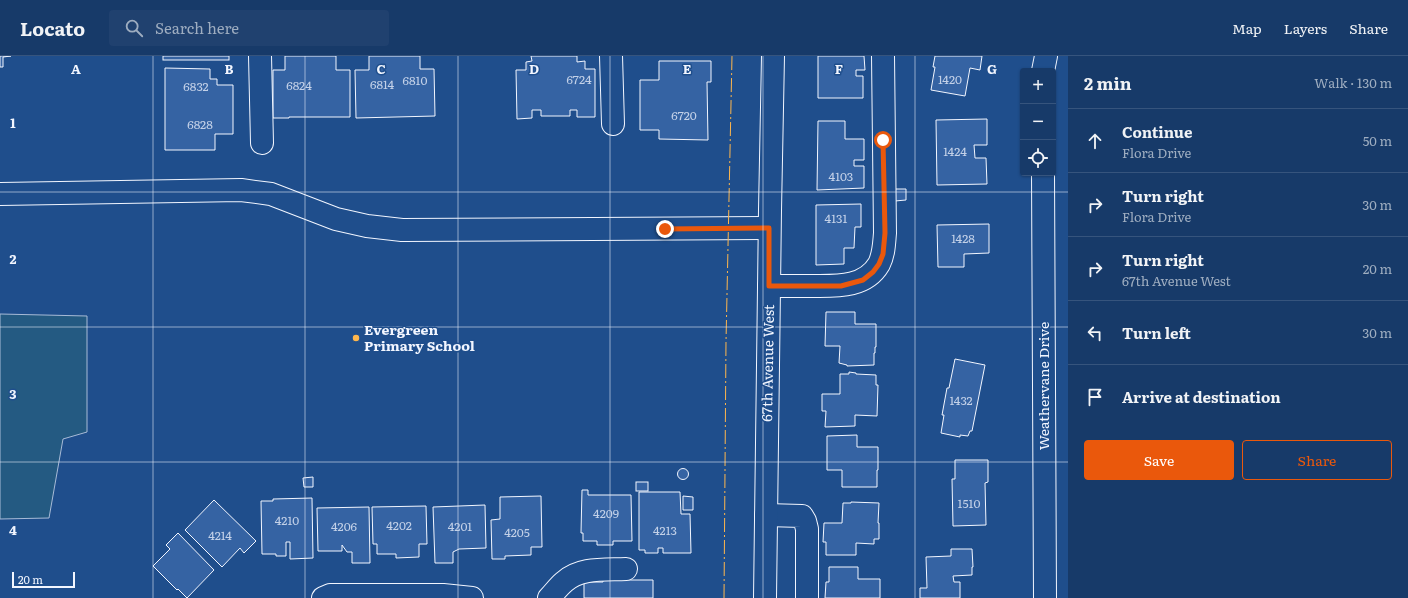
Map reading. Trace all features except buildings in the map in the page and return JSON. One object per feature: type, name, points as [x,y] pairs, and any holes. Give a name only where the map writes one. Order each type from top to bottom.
[{"type":"street","points":[[260,56],[262,142]]},
{"type":"street","points":[[611,56],[613,124]]},
{"type":"street","name":"67th Avenue West","points":[[765,598],[769,228],[773,56]]},
{"type":"street","points":[[769,286],[848,285],[863,280],[873,272],[879,264],[883,254],[885,233],[883,56]]},
{"type":"street","points":[[1044,68],[1046,56]]},
{"type":"street","name":"Weathervane Drive","points":[[1044,176],[1045,598]]},
{"type":"street","points":[[0,194],[241,190],[271,194],[344,221],[367,226],[402,230],[769,228]]},
{"type":"street","points":[[766,515],[802,516],[805,521],[807,529],[807,598]]},
{"type":"street","points":[[549,598],[564,581],[579,573],[590,570],[626,569]]},
{"type":"street","points":[[323,598],[330,595],[443,595],[472,598]]},
{"type":"shaded area","points":[[0,314],[87,316],[87,432],[63,439],[49,518],[0,519]]},
{"type":"power","points":[[724,598],[726,342],[732,56]]},
{"type":"place","name":"Evergreen Primary School","points":[[356,338]]},
{"type":"route","points":[[665,229],[769,228],[769,286],[841,286],[863,280],[873,272],[879,264],[883,254],[885,233],[883,140]]}]
